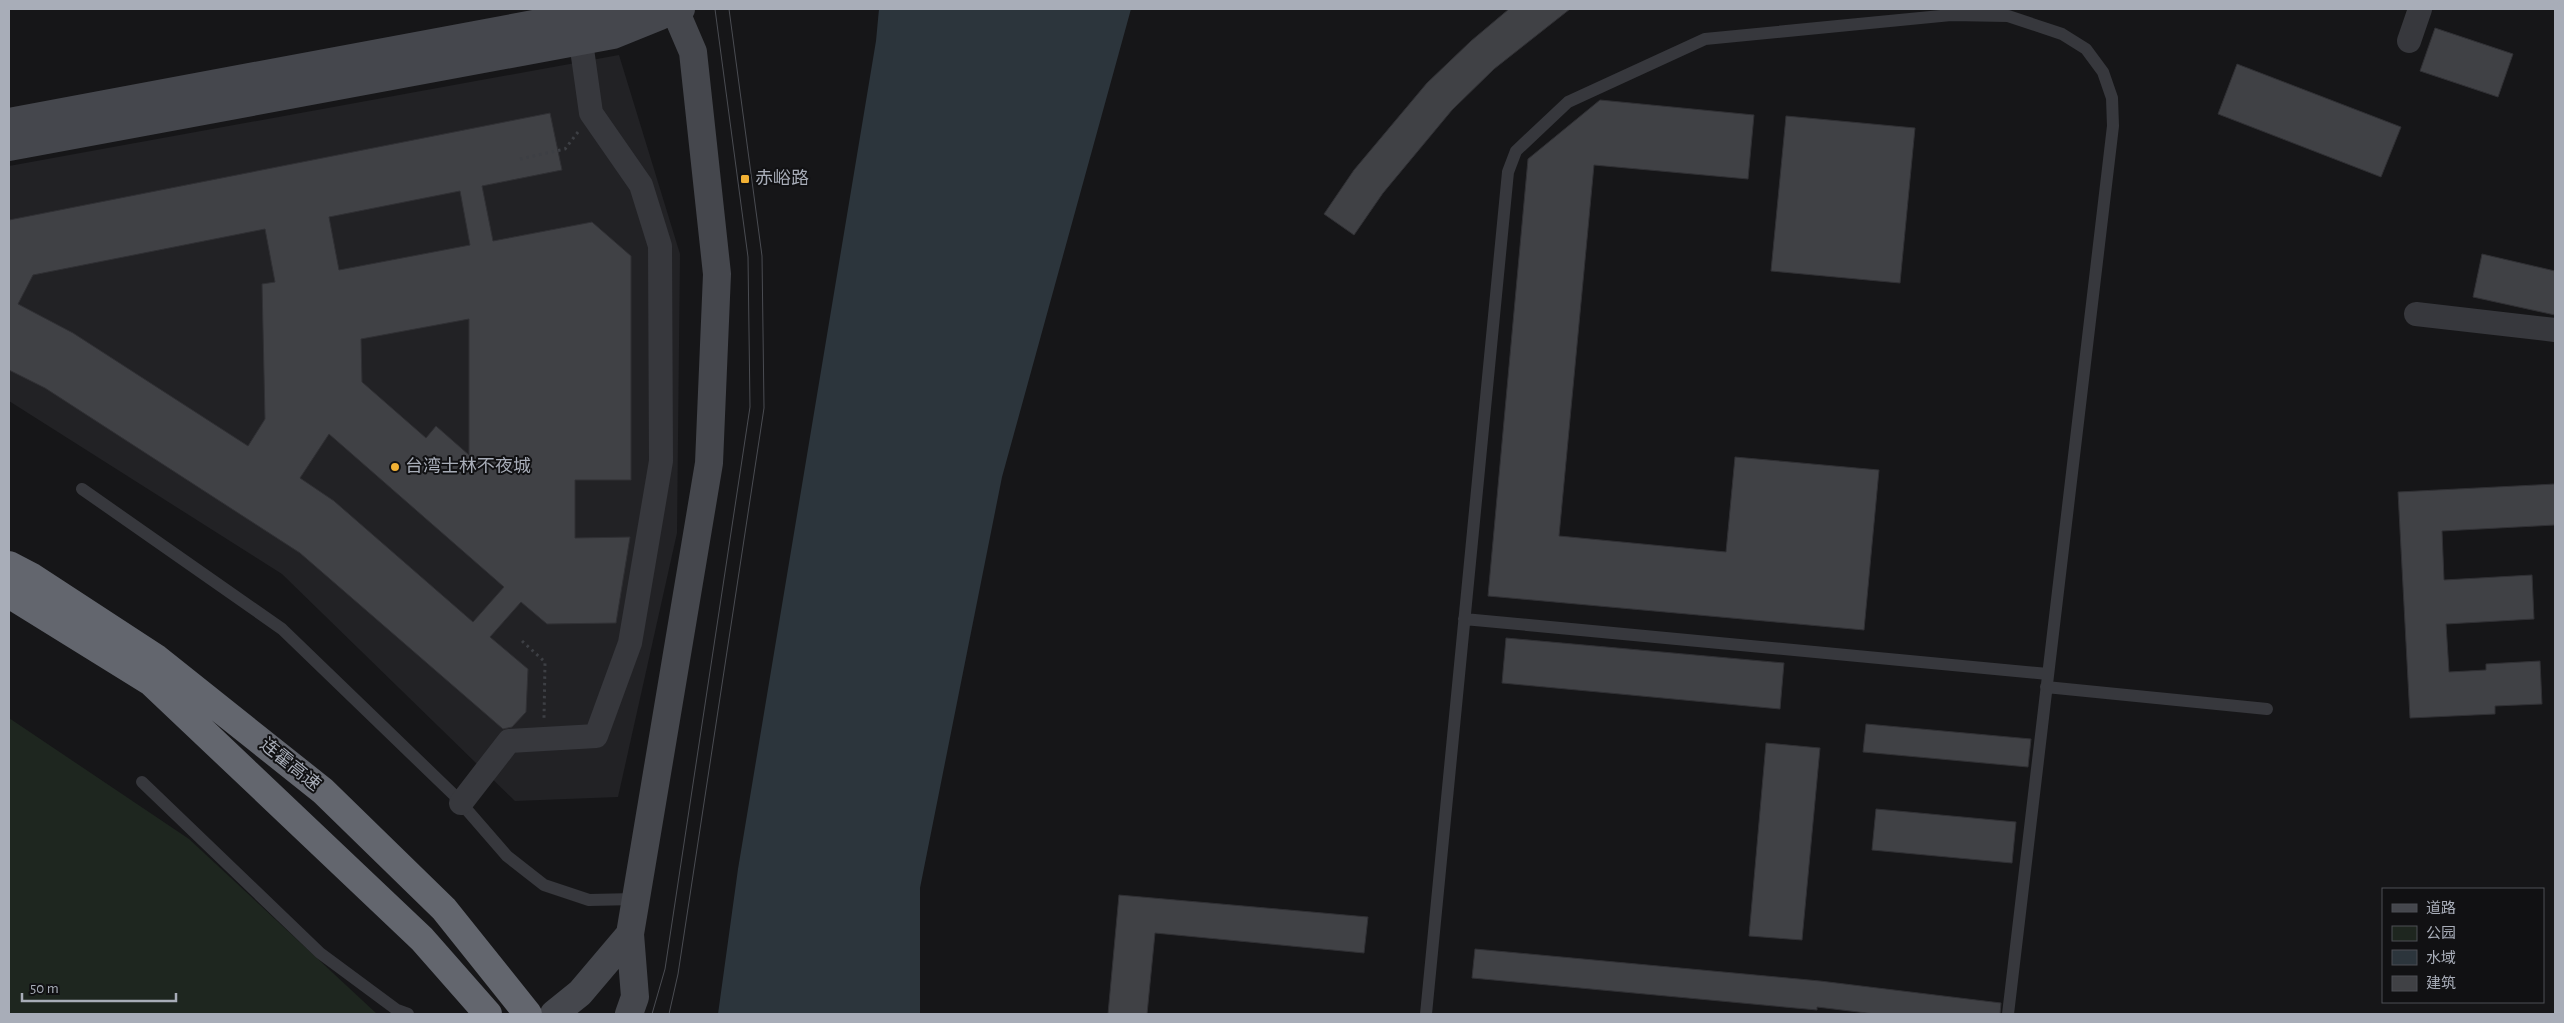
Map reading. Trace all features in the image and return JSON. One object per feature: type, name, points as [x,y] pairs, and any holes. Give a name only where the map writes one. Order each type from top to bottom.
[{"type":"highway","name":"连霍高速","points":[[9,565],[32,577],[164,664],[324,791],[444,908],[528,1014]]},
{"type":"highway","name":"连霍高速","points":[[9,594],[151,682],[422,939],[488,1014]]},
{"type":"main road","points":[[9,147],[581,42],[613,35],[678,9]]},
{"type":"main road","points":[[9,122],[603,11],[678,9]]},
{"type":"main road","points":[[629,1014],[635,997],[630,934],[709,464],[717,274],[693,52],[678,9]]},
{"type":"main road","points":[[554,1014],[580,993],[630,934]]},
{"type":"street","points":[[2409,40],[2420,9]]},
{"type":"street","points":[[461,803],[509,741],[596,736],[630,643],[661,461],[660,246],[641,185],[591,113],[581,42]]},
{"type":"street","points":[[2416,314],[2555,330]]},
{"type":"lane","points":[[1426,1014],[1508,172],[1516,151],[1568,102],[1705,39],[1951,15],[2008,16],[2062,34],[2086,49],[2103,72],[2112,98],[2113,126],[2008,1014]]},
{"type":"lane","points":[[82,489],[282,629],[461,803],[507,856],[544,885],[589,900],[636,899]]},
{"type":"lane","points":[[1464,619],[2048,674]]},
{"type":"lane","points":[[2046,687],[2266,709]]},
{"type":"lane","points":[[142,782],[320,953],[398,1010],[408,1014]]},
{"type":"path","points":[[520,159],[565,149],[591,113]]},
{"type":"path","points":[[522,641],[545,662],[543,739]]},
{"type":"shaded area","name":"台湾士林不夜城","points":[[619,55],[680,254],[677,533],[618,797],[515,801],[282,574],[9,401],[9,166]]},
{"type":"green space","points":[[9,718],[189,839],[377,1014],[9,1014]]},
{"type":"water","points":[[879,9],[1131,9],[1002,477],[920,888],[920,1014],[718,1014],[738,869],[876,41]]},
{"type":"building","points":[[1509,9],[1570,9],[1494,69],[1452,110],[1383,193],[1354,235],[1324,214],[1354,170],[1427,83],[1471,41]]},
{"type":"building","points":[[2435,28],[2513,54],[2498,97],[2420,71]]},
{"type":"building","points":[[2237,64],[2401,127],[2381,177],[2218,114]]},
{"type":"building","points":[[1600,100],[1754,115],[1748,179],[1594,165],[1559,536],[1726,552],[1735,457],[1879,470],[1864,630],[1488,596],[1528,159]]},
{"type":"building","points":[[550,113],[562,170],[482,186],[493,241],[592,222],[631,256],[631,480],[575,480],[575,538],[630,537],[616,623],[547,624],[521,602],[490,637],[528,669],[526,712],[512,727],[503,729],[300,553],[45,388],[9,370],[9,220]],"holes":[[[460,191],[470,245],[339,270],[329,217]],[[265,229],[275,282],[262,284],[265,419],[248,446],[73,333],[18,304],[33,275]],[[469,319],[469,455],[436,426],[426,438],[362,382],[361,339]],[[329,434],[504,587],[473,622],[334,501],[300,478]]]},
{"type":"building","points":[[1786,116],[1915,128],[1900,283],[1771,271]]},
{"type":"building","points":[[2482,254],[2555,271],[2555,315],[2473,297]]},
{"type":"building","points":[[2555,484],[2555,525],[2442,531],[2444,580],[2532,575],[2534,619],[2446,624],[2449,672],[2486,670],[2486,664],[2540,661],[2542,704],[2495,706],[2495,714],[2410,718],[2398,492]]},
{"type":"building","points":[[1506,638],[1784,663],[1780,709],[1502,683]]},
{"type":"building","points":[[1866,724],[2031,739],[2028,767],[1863,752]]},
{"type":"building","points":[[1766,743],[1820,748],[1802,940],[1749,936]]},
{"type":"building","points":[[1876,809],[2016,822],[2012,863],[1872,850]]},
{"type":"building","points":[[1119,895],[1368,917],[1364,953],[1155,933],[1147,1014],[1108,1014]]},
{"type":"building","points":[[1475,949],[1820,981],[2001,1003],[2000,1014],[1875,1014],[1817,1007],[1817,1010],[1472,978]]},
{"type":"tram line","points":[[652,1014],[665,969],[750,407],[748,257],[715,9]]},
{"type":"tram line","points":[[669,1014],[678,974],[764,408],[762,256],[729,9]]},
{"type":"place","name":"赤峪路","points":[[745,179]]},
{"type":"place","name":"台湾士林不夜城","points":[[395,467]]}]
